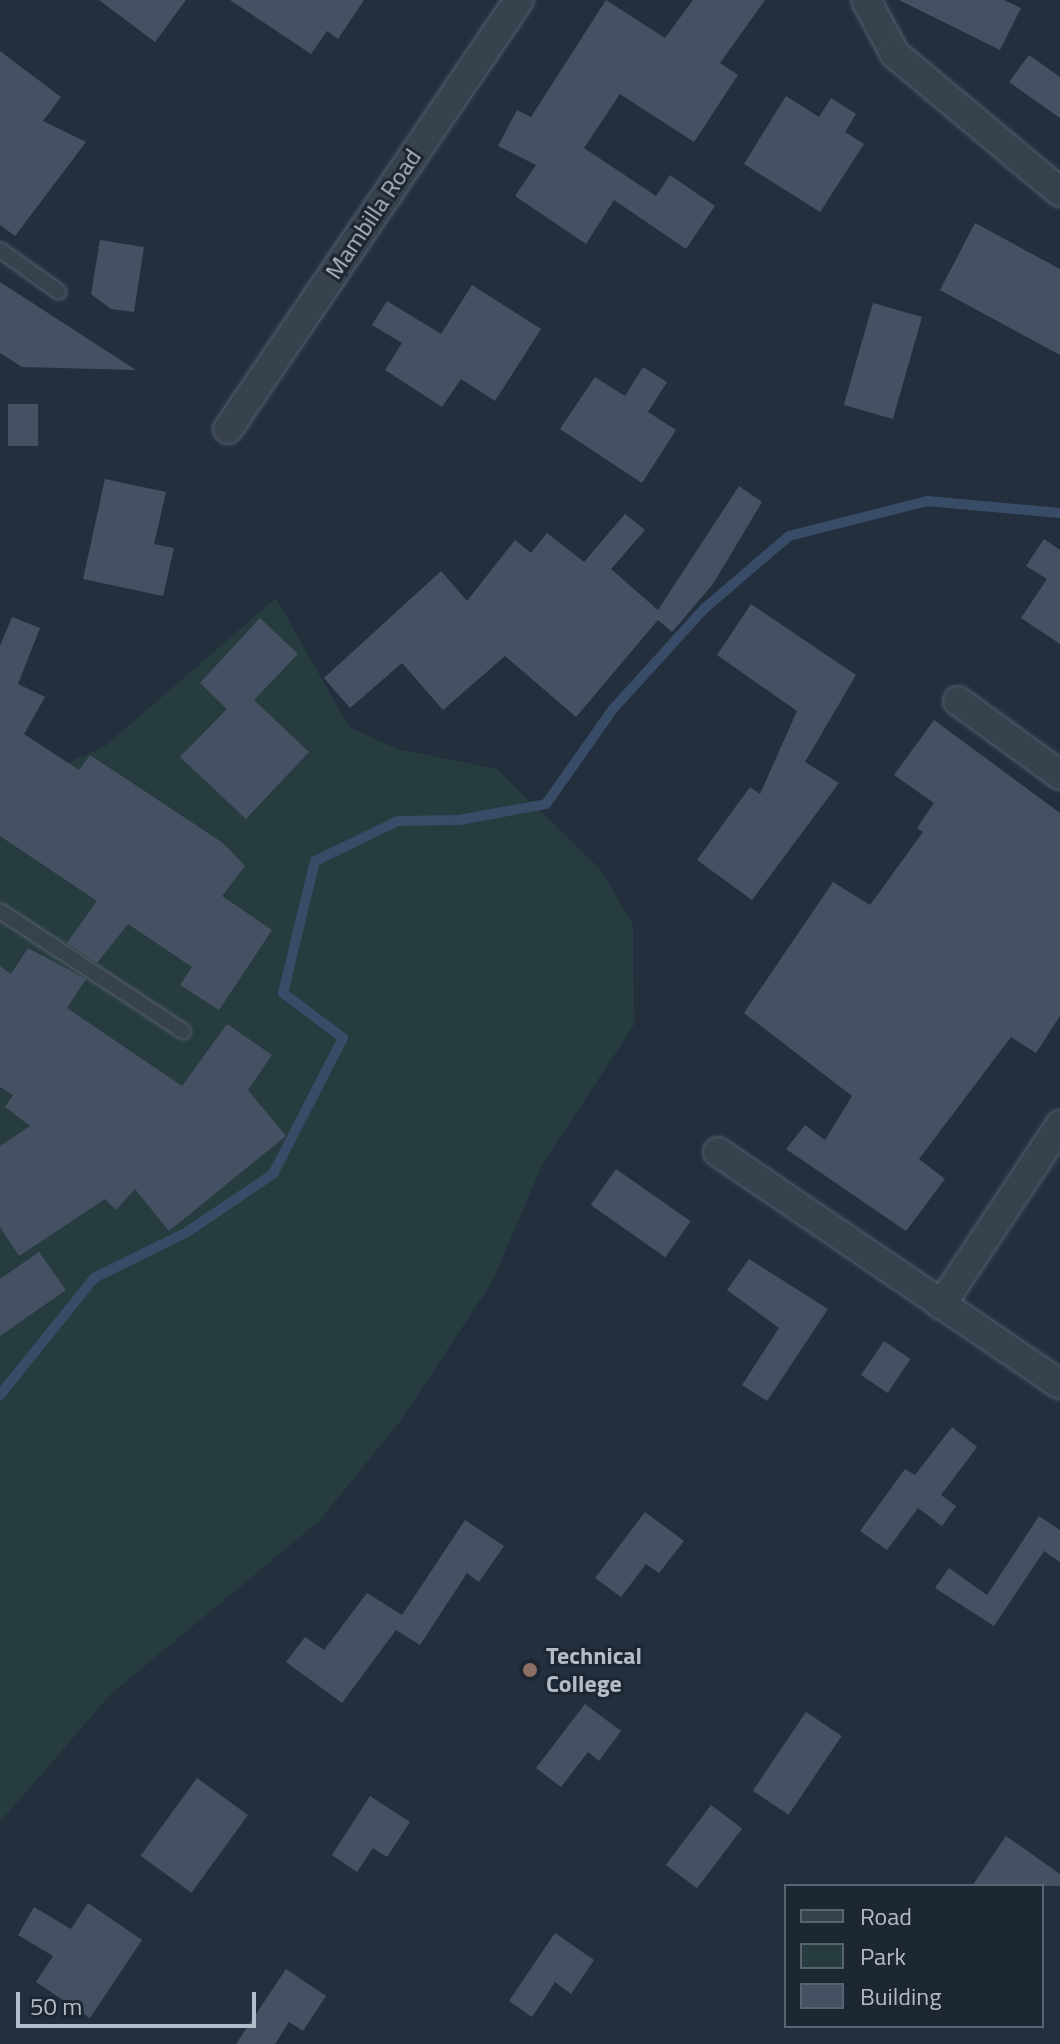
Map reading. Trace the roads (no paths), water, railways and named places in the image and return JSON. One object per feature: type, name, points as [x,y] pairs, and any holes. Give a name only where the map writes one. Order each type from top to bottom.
[{"type":"street","name":"Mambilla Road","points":[[228,429],[519,0]]},
{"type":"street","points":[[866,0],[895,54],[1060,192]]},
{"type":"street","points":[[958,701],[1060,775]]},
{"type":"street","points":[[941,1305],[1060,1125]]},
{"type":"street","points":[[718,1152],[1060,1384]]},
{"type":"lane","points":[[0,250],[59,292]]},
{"type":"lane","points":[[0,911],[183,1031]]},
{"type":"waterway","points":[[0,1395],[94,1278],[187,1232],[273,1174],[343,1038],[283,993],[315,861],[398,821],[459,820],[546,804],[613,709],[705,608],[789,536],[927,501],[1060,513]]},
{"type":"place","name":"Technical College","points":[[530,1670]]}]
